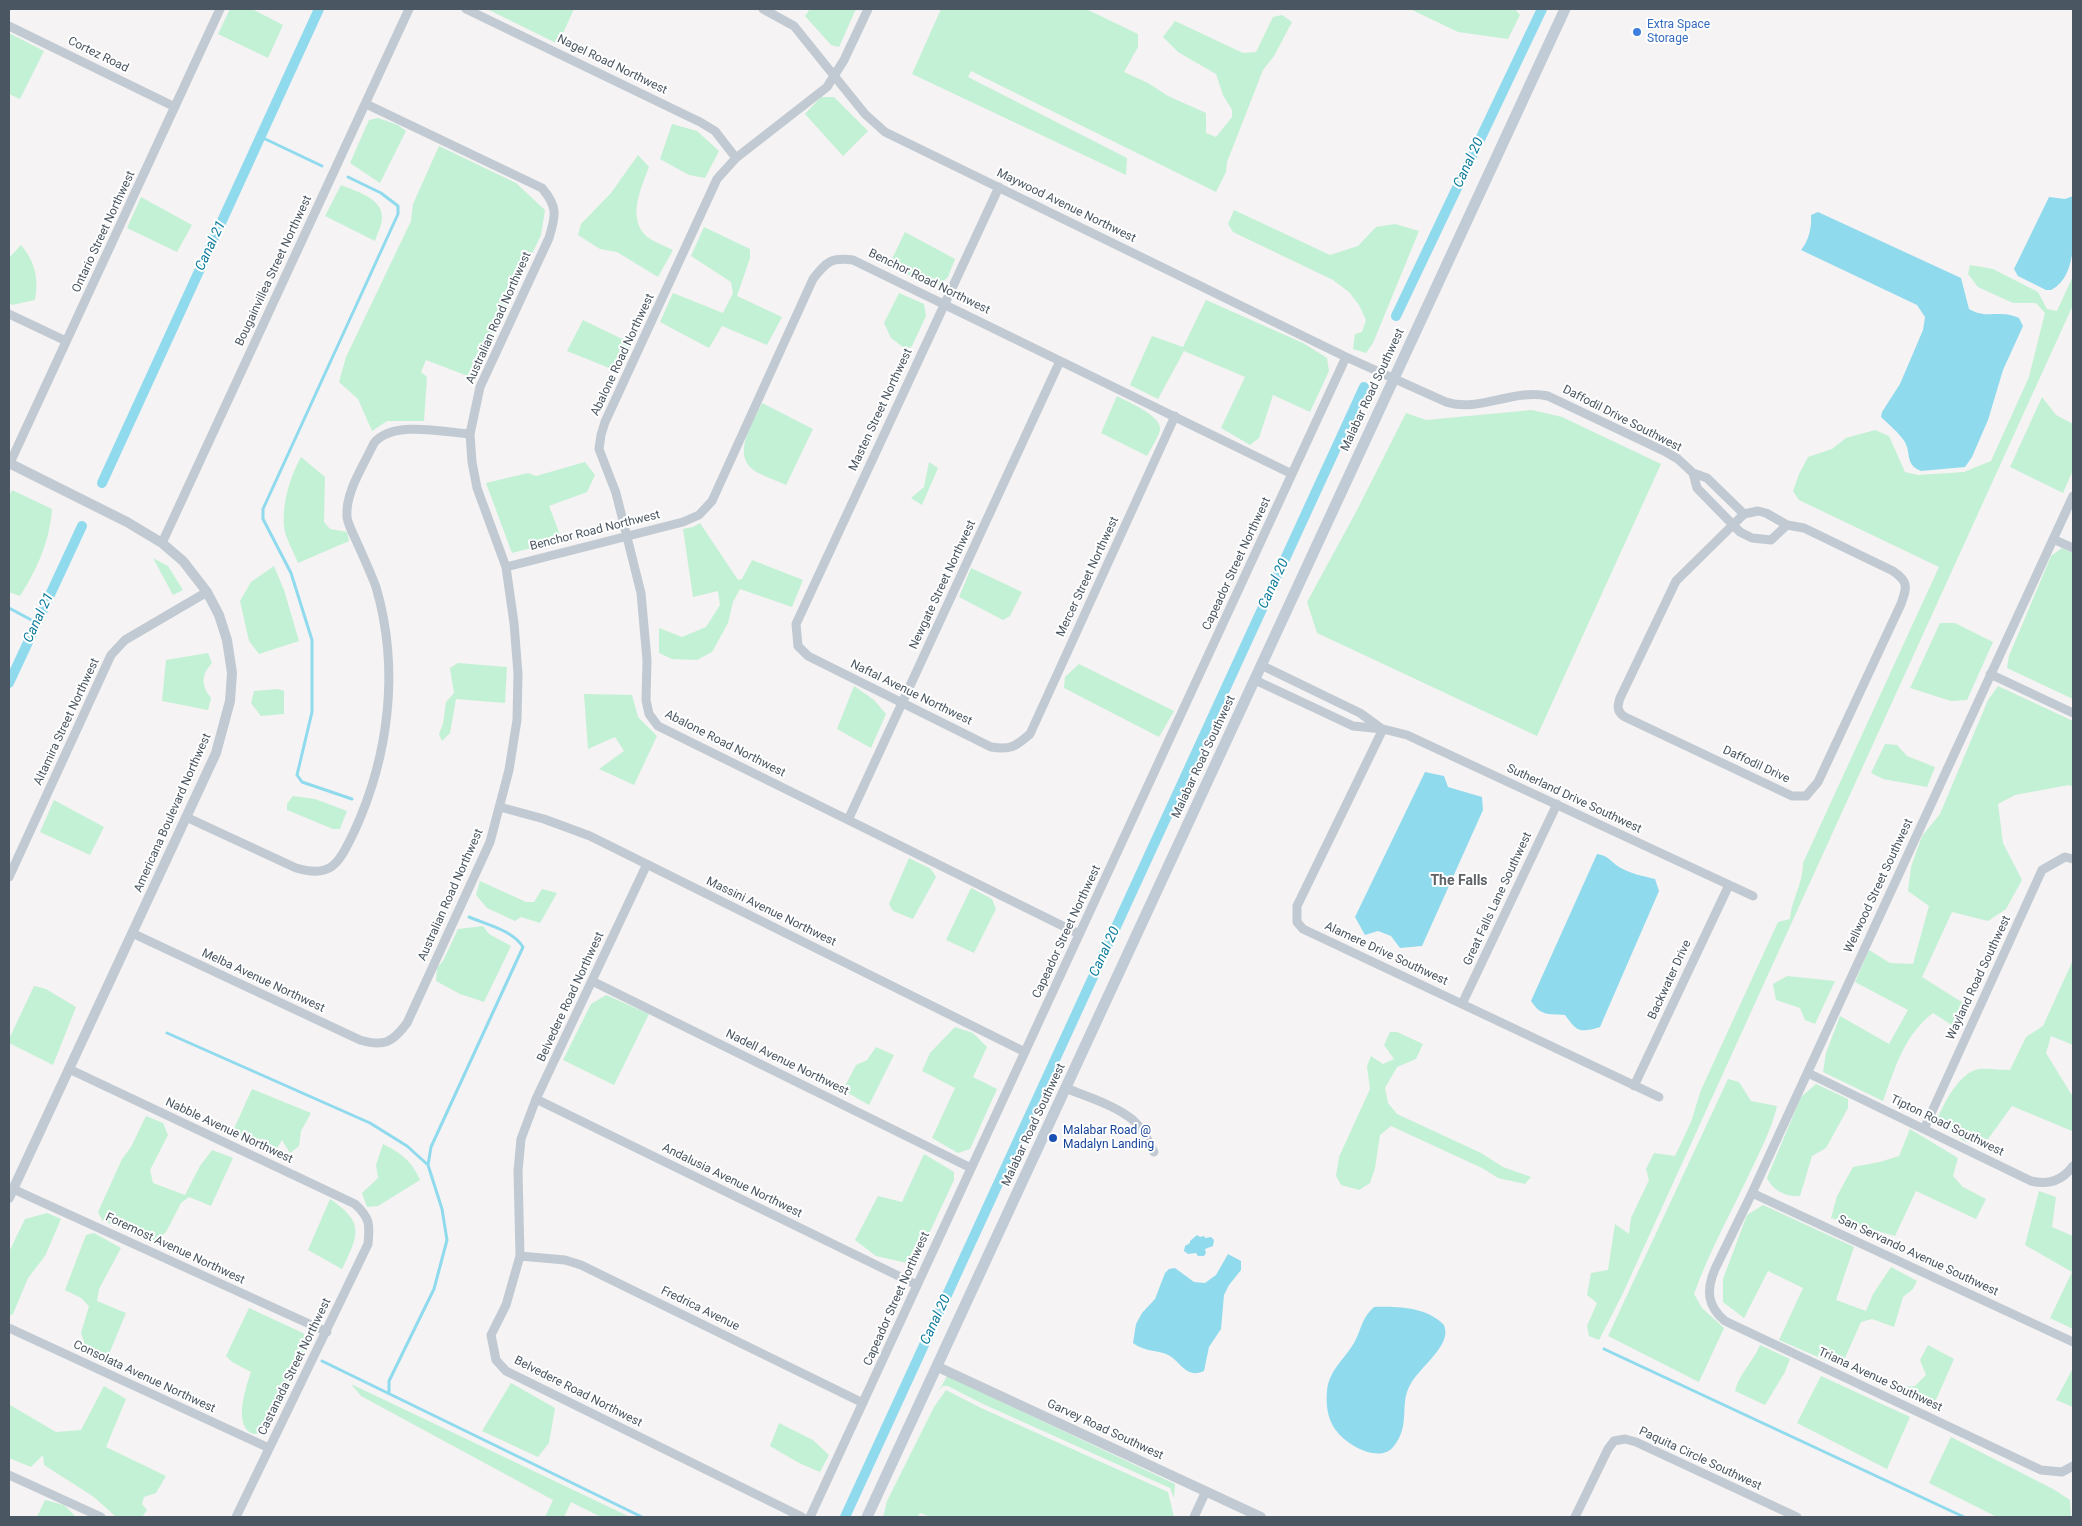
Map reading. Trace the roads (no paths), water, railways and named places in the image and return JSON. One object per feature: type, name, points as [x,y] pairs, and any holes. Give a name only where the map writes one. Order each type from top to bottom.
[{"type":"main road","name":"Malabar Road Southwest","points":[[867,1517],[1565,9]]},
{"type":"street","name":"Ontario Street Northwest","points":[[9,464],[220,9]]},
{"type":"street","name":"Bougainvillea Street Northwest","points":[[162,543],[409,9]]},
{"type":"street","name":"Nagel Road Northwest","points":[[466,9],[700,122],[715,131],[736,158]]},
{"type":"street","name":"Maywood Avenue Northwest","points":[[763,9],[794,26],[865,114],[885,132],[1346,356],[1394,377]]},
{"type":"street","name":"Abalone Road Northwest","points":[[868,9],[835,77],[827,88],[736,158],[717,179],[600,435],[599,449],[616,490],[641,593],[647,660],[646,700],[650,714],[658,726],[1079,934]]},
{"type":"street","name":"Cortez Road","points":[[9,26],[175,107]]},
{"type":"street","name":"Australian Road Northwest","points":[[366,104],[542,188],[552,200],[556,216],[549,238],[480,387],[470,434],[472,462],[477,488],[506,567],[514,623],[518,674],[517,720],[509,770],[490,842],[406,1023],[396,1037],[386,1042]]},
{"type":"street","name":"Masten Street Northwest","points":[[798,646],[796,624],[999,187]]},
{"type":"street","name":"Benchor Road Northwest","points":[[506,567],[683,522],[699,515],[712,501],[813,279],[824,265],[838,258],[853,260],[1292,474]]},
{"type":"street","points":[[9,314],[66,341]]},
{"type":"street","name":"Capeador Street Northwest","points":[[810,1517],[1346,356]]},
{"type":"street","name":"Newgate Street Northwest","points":[[848,820],[1060,361]]},
{"type":"street","name":"Daffodil Drive Southwest","points":[[1394,377],[1460,407],[1530,394],[1548,396],[1678,459],[1693,473],[1707,478],[1744,514]]},
{"type":"street","name":"Mercer Street Northwest","points":[[1018,745],[1030,734],[1176,416]]},
{"type":"street","points":[[186,817],[296,868],[312,873],[323,872],[332,867],[343,855],[368,802],[380,759],[387,717],[389,668],[384,626],[376,587],[347,520],[350,494],[374,443],[380,436],[390,431],[402,429],[470,434]]},
{"type":"street","name":"Americana Boulevard Northwest","points":[[9,464],[128,522],[162,543],[183,561],[207,592],[219,615],[227,640],[232,673],[230,701],[216,753],[11,1193]]},
{"type":"street","name":"Daffodil Drive Southwest","points":[[1693,473],[1697,488],[1733,526]]},
{"type":"street","name":"Wellwood Street Southwest","points":[[1709,1287],[1714,1269],[1808,1073],[2073,496]]},
{"type":"street","name":"Daffodil Drive","points":[[1758,511],[1766,513],[1787,525],[1804,528],[1884,567],[1902,577],[1906,583],[1901,604],[1818,782],[1806,796],[1800,797],[1792,796],[1625,718],[1619,713],[1617,706],[1676,581],[1744,514],[1758,511]]},
{"type":"street","points":[[1733,526],[1740,532],[1761,540],[1771,540],[1787,525]]},
{"type":"street","points":[[2053,539],[2073,548]]},
{"type":"street","name":"Altamira Street Northwest","points":[[9,877],[112,655],[125,640],[207,592]]},
{"type":"street","name":"Naftal Avenue Northwest","points":[[798,646],[808,656],[992,747],[1007,749],[1018,745]]},
{"type":"street","name":"Sutherland Drive Southwest","points":[[1261,665],[1360,713],[1382,729]]},
{"type":"street","points":[[1990,674],[2073,713]]},
{"type":"street","name":"Sutherland Drive Southwest","points":[[1255,680],[1353,726],[1382,729],[1407,735],[1753,896]]},
{"type":"street","name":"Alamere Drive Southwest","points":[[1382,729],[1297,906],[1297,922],[1303,929],[1659,1098]]},
{"type":"street","name":"Great Falls Lane Southwest","points":[[1462,1004],[1557,804]]},
{"type":"street","name":"Massini Avenue Northwest","points":[[500,807],[544,819],[590,836],[1025,1052]]},
{"type":"street","name":"Wayland Road Southwest","points":[[1924,1129],[2042,870],[2065,857],[2073,859]]},
{"type":"street","name":"Belvedere Road Northwest","points":[[647,864],[536,1099],[520,1145],[518,1170],[520,1256],[506,1305],[492,1335],[496,1360],[506,1371],[802,1517]]},
{"type":"street","name":"Backwater Drive","points":[[1634,1086],[1729,885]]},
{"type":"street","name":"Melba Avenue Northwest","points":[[132,933],[360,1040],[372,1044],[386,1042]]},
{"type":"street","name":"Nadell Avenue Northwest","points":[[592,981],[971,1168]]},
{"type":"street","name":"Nabble Avenue Northwest","points":[[69,1069],[355,1204],[365,1213],[370,1225]]},
{"type":"street","name":"Tipton Road Southwest","points":[[1808,1073],[2032,1181],[2046,1183],[2058,1181],[2073,1166]]},
{"type":"street","points":[[1066,1088],[1116,1110],[1133,1120],[1144,1133],[1154,1152]]},
{"type":"street","name":"Andalusia Avenue Northwest","points":[[536,1099],[917,1285]]},
{"type":"street","name":"Foremost Avenue Northwest","points":[[11,1193],[327,1332]]},
{"type":"street","name":"San Servando Avenue Southwest","points":[[1752,1193],[2073,1342]]},
{"type":"street","name":"Castanada Street Northwest","points":[[236,1517],[368,1244],[370,1225]]},
{"type":"street","name":"Fredrica Avenue","points":[[520,1256],[565,1260],[581,1265],[863,1403]]},
{"type":"street","name":"Triana Avenue Southwest","points":[[1709,1287],[1709,1300],[1725,1320],[2034,1467],[2047,1471],[2062,1472],[2073,1466]]},
{"type":"street","name":"Consolata Avenue Northwest","points":[[9,1328],[269,1448]]},
{"type":"street","name":"Garvey Road Southwest","points":[[938,1366],[1261,1517]]},
{"type":"street","name":"Paquita Circle Southwest","points":[[1576,1517],[1608,1449],[1614,1441],[1625,1439],[1636,1442],[1798,1517]]},
{"type":"street","points":[[9,1475],[101,1517]]},
{"type":"street","points":[[1194,1517],[1206,1491]]},
{"type":"water","points":[[2073,196],[2074,234],[2071,261],[2067,273],[2060,283],[2051,290],[2046,290],[2018,276],[2014,269],[2049,197],[2065,199]]},
{"type":"water","points":[[1818,212],[1961,278],[1969,309],[1982,314],[2005,314],[2019,318],[2023,326],[2003,370],[1988,420],[1972,457],[1965,467],[1921,471],[1915,468],[1910,461],[1905,443],[1897,432],[1881,417],[1882,412],[1900,384],[1923,330],[1925,317],[1917,305],[1801,250],[1809,233],[1811,215]]},
{"type":"water","points":[[1425,772],[1444,776],[1448,787],[1482,797],[1483,810],[1422,946],[1400,948],[1391,936],[1378,931],[1365,935],[1355,917]]},
{"type":"water","points":[[1597,854],[1605,856],[1617,866],[1629,872],[1655,879],[1659,891],[1600,1027],[1580,1030],[1565,1015],[1541,1012],[1531,1001]]},
{"type":"water","points":[[1197,1235],[1200,1237],[1204,1236],[1205,1238],[1211,1237],[1214,1240],[1213,1246],[1205,1249],[1206,1253],[1204,1256],[1198,1256],[1196,1253],[1188,1254],[1184,1251],[1185,1246]]},
{"type":"water","points":[[1228,1254],[1241,1261],[1241,1270],[1224,1295],[1221,1329],[1209,1347],[1204,1371],[1189,1372],[1170,1356],[1133,1343],[1136,1324],[1142,1313],[1155,1299],[1165,1273],[1169,1269],[1175,1268],[1194,1282],[1205,1283],[1216,1275]]},
{"type":"water","points":[[1374,1307],[1411,1309],[1429,1314],[1444,1325],[1445,1332],[1443,1342],[1435,1355],[1418,1373],[1410,1385],[1405,1400],[1404,1422],[1399,1438],[1387,1452],[1379,1454],[1360,1449],[1336,1431],[1330,1420],[1327,1400],[1328,1384],[1331,1377],[1354,1343],[1364,1320]]},
{"type":"waterway","name":"Canal 21","points":[[102,483],[319,9]]},
{"type":"waterway","name":"Canal 20","points":[[1396,316],[1542,9]]},
{"type":"waterway","points":[[261,137],[322,166]]},
{"type":"waterway","points":[[348,177],[381,193],[398,206],[398,214],[263,509],[263,519],[291,573],[312,640],[312,712],[297,775],[302,782],[352,799]]},
{"type":"waterway","name":"Canal 20","points":[[845,1517],[1364,387]]},
{"type":"waterway","name":"Canal 21","points":[[9,683],[82,526]]},
{"type":"waterway","points":[[9,608],[37,623]]},
{"type":"waterway","points":[[428,1165],[431,1147],[523,947],[513,936],[506,932],[469,917]]},
{"type":"waterway","points":[[167,1033],[370,1123],[407,1146],[428,1165],[442,1209],[447,1240],[434,1289],[389,1381],[389,1393]]},
{"type":"waterway","points":[[1604,1349],[1964,1517]]},
{"type":"waterway","points":[[322,1361],[642,1517]]},
{"type":"place","name":"Extra Space Storage","points":[[1637,32]]},
{"type":"place","name":"Malabar Road @ Madalyn Landing","points":[[1053,1138]]},
{"type":"district","name":"The Falls","points":[[1459,881]]}]
